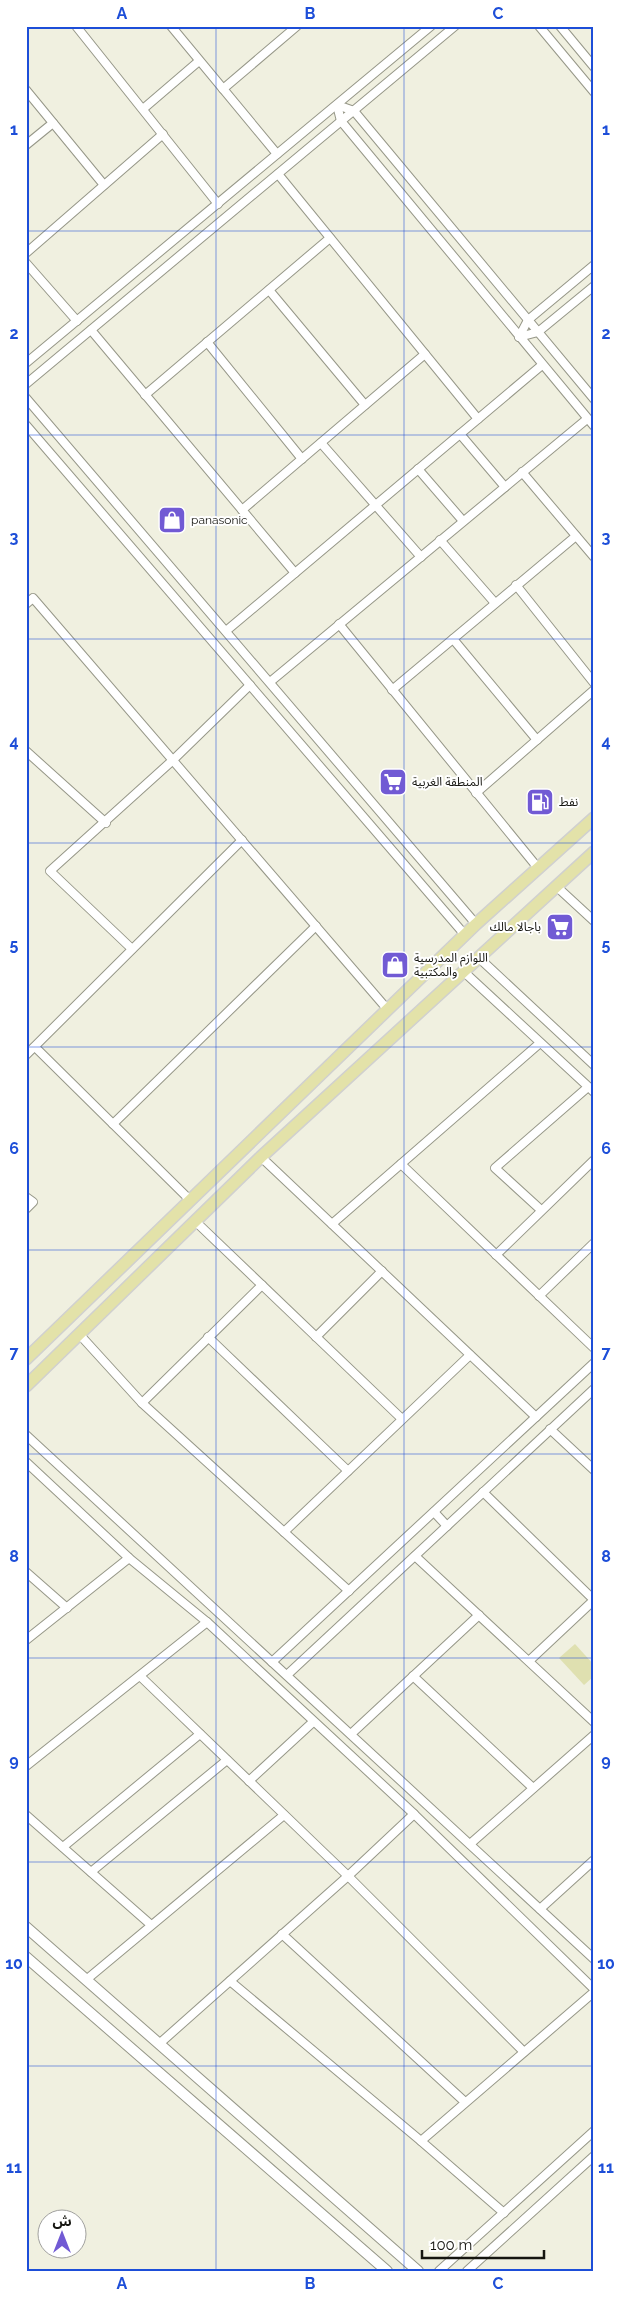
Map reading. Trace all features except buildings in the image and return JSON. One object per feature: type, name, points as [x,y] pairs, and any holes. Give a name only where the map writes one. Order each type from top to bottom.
[{"type":"main road","points":[[26,1359],[476,924],[594,818]]},
{"type":"main road","points":[[26,1386],[261,1157],[594,852]]},
{"type":"main road","points":[[26,1927],[418,2271]]},
{"type":"main road","points":[[26,1957],[387,2271]]},
{"type":"street","points":[[76,26],[218,204]]},
{"type":"street","points":[[171,26],[277,154]]},
{"type":"street","points":[[26,363],[431,26]]},
{"type":"street","points":[[26,384],[455,26]]},
{"type":"street","points":[[540,26],[594,92]]},
{"type":"street","points":[[560,26],[594,67]]},
{"type":"street","points":[[223,89],[291,28]]},
{"type":"street","points":[[143,109],[200,61]]},
{"type":"street","points":[[26,90],[104,185]]},
{"type":"street","points":[[337,105],[354,111],[538,332],[593,395]]},
{"type":"street","points":[[337,105],[341,121],[594,426]]},
{"type":"street","points":[[26,145],[53,123]]},
{"type":"street","points":[[26,253],[162,134]]},
{"type":"street","points":[[278,174],[478,419]]},
{"type":"street","points":[[145,395],[330,238]]},
{"type":"street","points":[[26,263],[78,321]]},
{"type":"street","points":[[519,337],[528,320],[594,265]]},
{"type":"street","points":[[519,337],[538,332],[594,286]]},
{"type":"street","points":[[269,290],[364,405]]},
{"type":"street","points":[[91,330],[295,573]]},
{"type":"street","points":[[208,342],[302,459]]},
{"type":"street","points":[[242,510],[425,354]]},
{"type":"street","points":[[226,631],[542,365]]},
{"type":"street","points":[[26,398],[476,924]]},
{"type":"street","points":[[270,682],[587,419]]},
{"type":"street","points":[[26,425],[465,935]]},
{"type":"street","points":[[460,434],[505,487]]},
{"type":"street","points":[[321,443],[421,557]]},
{"type":"street","points":[[418,470],[464,521]]},
{"type":"street","points":[[522,472],[594,557]]},
{"type":"street","points":[[392,690],[576,536]]},
{"type":"street","points":[[440,540],[495,603]]},
{"type":"street","points":[[516,586],[594,683]]},
{"type":"street","points":[[26,604],[33,598],[388,1010]]},
{"type":"street","points":[[339,624],[538,868]]},
{"type":"street","points":[[452,639],[537,740]]},
{"type":"street","points":[[132,949],[50,871],[106,823],[250,685]]},
{"type":"street","points":[[476,792],[594,690]]},
{"type":"street","points":[[26,751],[106,823]]},
{"type":"street","points":[[26,1055],[242,840]]},
{"type":"street","points":[[556,886],[594,921]]},
{"type":"street","points":[[113,1124],[316,926]]},
{"type":"street","points":[[478,957],[594,1065]]},
{"type":"street","points":[[463,971],[591,1089],[495,1168],[541,1210]]},
{"type":"street","points":[[332,1224],[540,1043]]},
{"type":"street","points":[[35,1047],[190,1200]]},
{"type":"street","points":[[261,1157],[536,1417]]},
{"type":"street","points":[[496,1255],[594,1160]]},
{"type":"street","points":[[401,1164],[594,1348]]},
{"type":"street","points":[[26,1197],[33,1202],[26,1209]]},
{"type":"street","points":[[195,1221],[402,1419]]},
{"type":"street","points":[[539,1296],[594,1242]]},
{"type":"street","points":[[316,1336],[382,1271]]},
{"type":"street","points":[[142,1403],[262,1285]]},
{"type":"street","points":[[80,1335],[142,1403],[349,1591]]},
{"type":"street","points":[[208,1337],[348,1471]]},
{"type":"street","points":[[284,1532],[470,1355]]},
{"type":"street","points":[[272,1662],[594,1363]]},
{"type":"street","points":[[286,1675],[594,1389]]},
{"type":"street","points":[[550,1430],[594,1470]]},
{"type":"street","points":[[26,1435],[594,1959]]},
{"type":"street","points":[[26,1462],[130,1558],[207,1622],[414,1814],[594,1990],[420,2141]]},
{"type":"street","points":[[483,1492],[594,1600],[529,1661]]},
{"type":"street","points":[[434,1512],[447,1526]]},
{"type":"street","points":[[415,1556],[594,1722]]},
{"type":"street","points":[[26,1640],[130,1558]]},
{"type":"street","points":[[26,1572],[67,1608]]},
{"type":"street","points":[[350,1734],[479,1615]]},
{"type":"street","points":[[26,1766],[207,1622]]},
{"type":"street","points":[[140,1676],[348,1876],[524,2052]]},
{"type":"street","points":[[413,1676],[534,1788]]},
{"type":"street","points":[[249,1781],[313,1722]]},
{"type":"street","points":[[63,1847],[200,1734]]},
{"type":"street","points":[[470,1844],[594,1734]]},
{"type":"street","points":[[91,1872],[227,1760]]},
{"type":"street","points":[[159,2044],[348,1876],[414,1814]]},
{"type":"street","points":[[26,1815],[150,1924]]},
{"type":"street","points":[[86,1980],[150,1924],[284,1815]]},
{"type":"street","points":[[540,1909],[594,1860]]},
{"type":"street","points":[[282,1934],[466,2102]]},
{"type":"street","points":[[230,1981],[504,2213]]},
{"type":"street","points":[[439,2271],[594,2131]]},
{"type":"street","points":[[467,2271],[594,2156]]},
{"type":"green space","points":[[575,1644],[594,1665],[594,1676],[584,1685],[559,1658]]},
{"type":"place","name":"panasonic","points":[[172,520]]},
{"type":"place","name":"المنطقة الغربية","points":[[393,782]]},
{"type":"place","name":"نفط","points":[[540,802]]},
{"type":"place","name":"باجالا مالك","points":[[560,927]]},
{"type":"place","name":"اللوازم المدرسية والمكتبية","points":[[395,965]]}]
